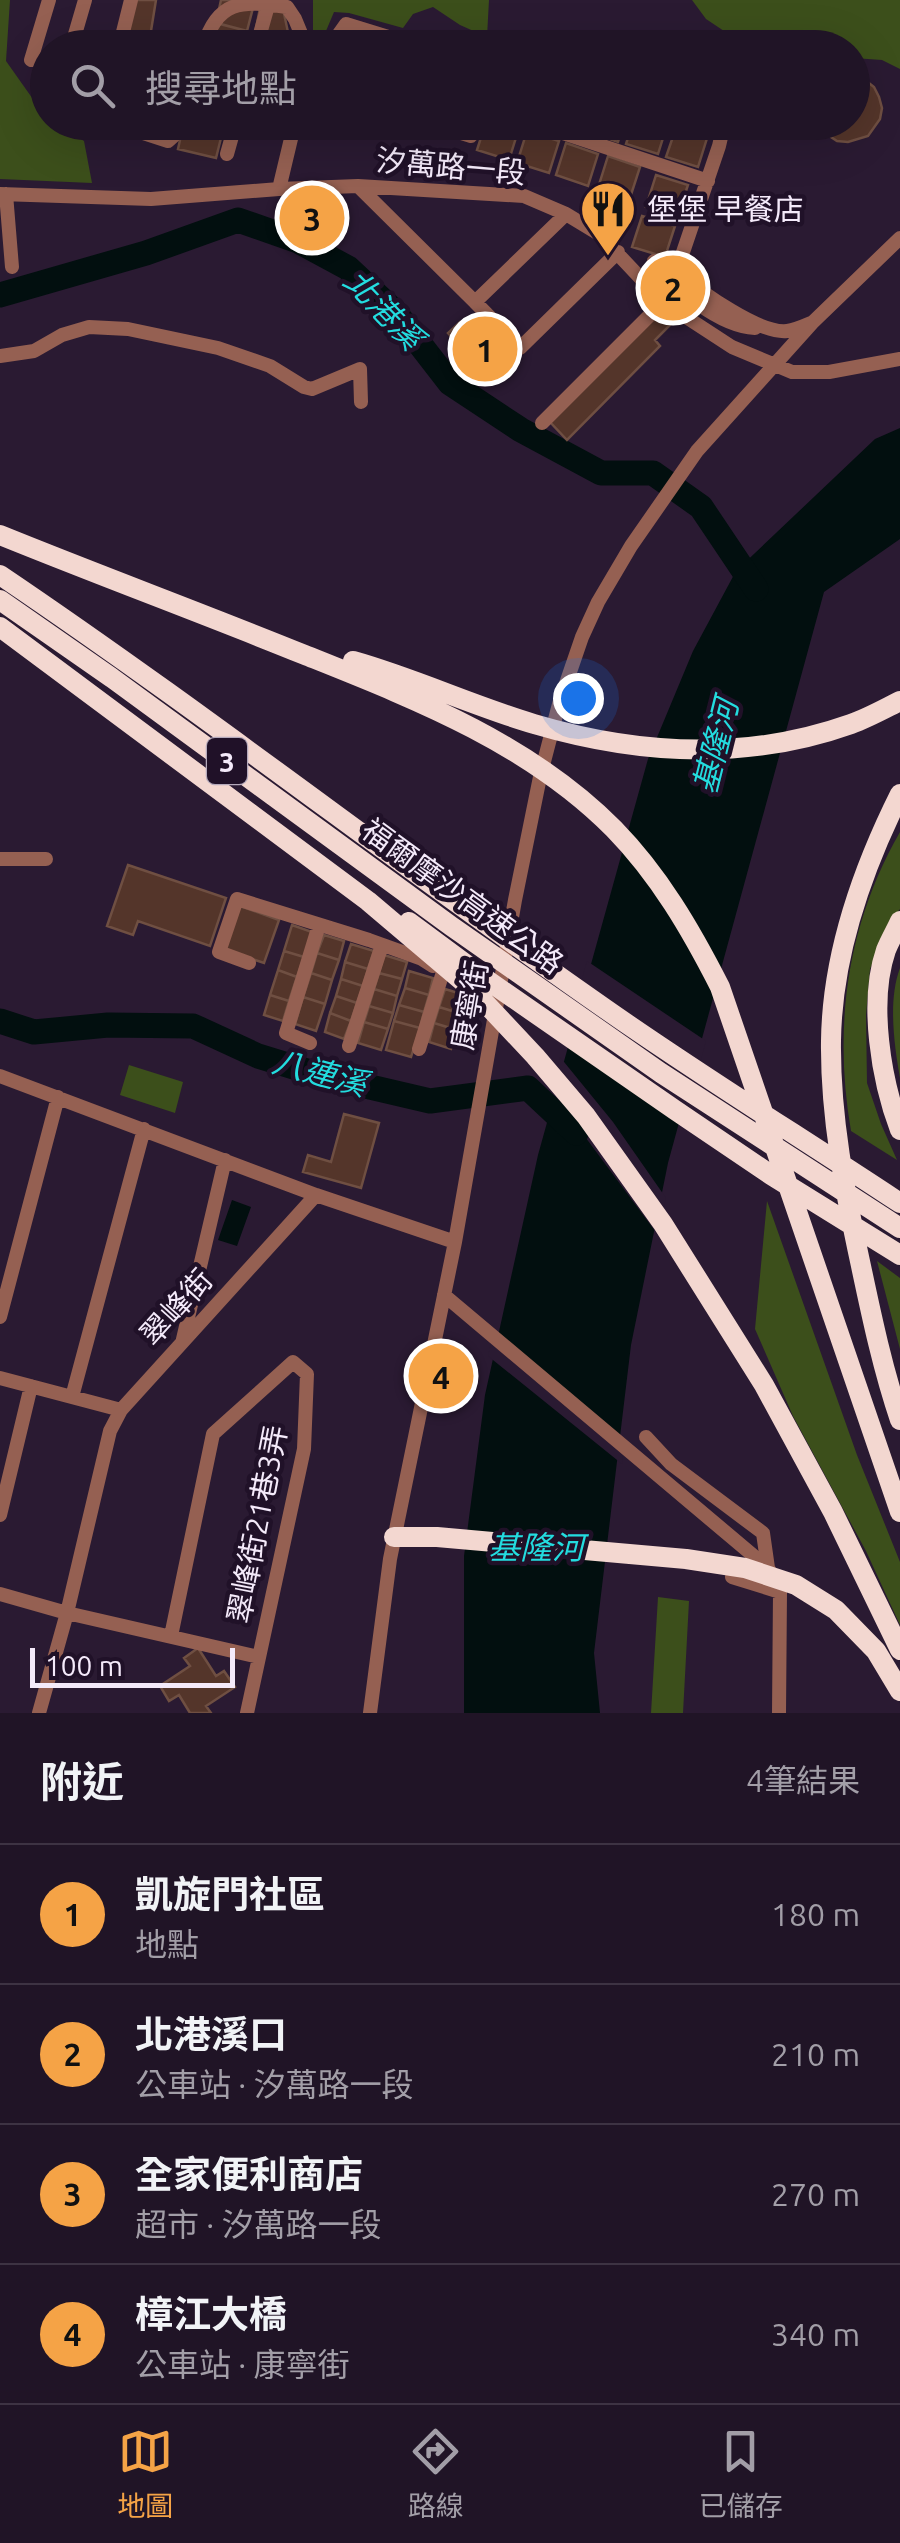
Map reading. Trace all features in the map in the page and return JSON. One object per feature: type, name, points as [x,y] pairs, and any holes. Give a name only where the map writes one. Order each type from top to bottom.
[{"type":"highway","points":[[0,534],[442,713],[512,748],[544,769],[615,830],[657,880],[691,930],[720,987],[900,1512]]},
{"type":"highway","name":"福爾摩沙高速公路","points":[[0,575],[205,718],[598,1004],[900,1203]]},
{"type":"highway","name":"福爾摩沙高速公路","points":[[0,600],[112,678],[446,935],[900,1228]]},
{"type":"highway","points":[[0,626],[368,901],[446,972],[474,990],[535,1056],[586,1116],[663,1224],[764,1385],[833,1512],[900,1650]]},
{"type":"highway","points":[[259,636],[359,663],[533,724],[600,742],[662,750],[718,751],[780,743],[852,724],[900,702]]},
{"type":"highway","points":[[900,794],[874,848],[855,901],[836,983],[831,1040],[835,1122],[852,1227],[886,1378],[900,1420]]},
{"type":"highway","points":[[368,901],[446,935],[490,982],[755,1164],[900,1256]]},
{"type":"highway","points":[[900,921],[885,952],[878,1000],[888,1098],[900,1130]]},
{"type":"highway","points":[[394,1536],[686,1559],[745,1568],[796,1586],[836,1610],[876,1652],[900,1691]]},
{"type":"street","points":[[40,30],[49,0]]},
{"type":"street","points":[[76,30],[84,0]]},
{"type":"street","points":[[123,30],[131,0]]},
{"type":"street","points":[[208,30],[220,11],[244,0],[287,7],[299,30]]},
{"type":"street","points":[[261,30],[269,2]]},
{"type":"street","points":[[342,30],[346,24],[366,30]]},
{"type":"street","points":[[228,154],[232,140]]},
{"type":"street","points":[[278,189],[290,140]]},
{"type":"street","points":[[584,140],[708,181]]},
{"type":"street","points":[[720,140],[678,264],[680,274],[702,292],[765,328]]},
{"type":"street","points":[[358,186],[520,348],[618,252]]},
{"type":"street","name":"汐萬路一段","points":[[3,194],[151,200],[358,186],[524,196],[599,234],[663,302],[732,347],[792,372],[828,372],[900,359]]},
{"type":"street","points":[[3,194],[12,267]]},
{"type":"street","points":[[474,302],[566,214]]},
{"type":"street","name":"康寧街","points":[[370,1713],[394,1536],[455,1242],[536,794],[582,637],[631,546],[696,451],[812,323],[899,241]]},
{"type":"street","points":[[654,261],[690,297],[726,320],[749,328],[786,331],[812,323]]},
{"type":"street","points":[[542,422],[663,302]]},
{"type":"street","points":[[0,356],[34,352],[62,334],[89,327],[128,329],[218,348],[270,366],[312,389],[360,369],[362,402]]},
{"type":"street","points":[[0,858],[46,859]]},
{"type":"street","points":[[249,963],[218,952],[237,899],[422,959],[496,1008]]},
{"type":"street","points":[[310,1043],[286,1033],[320,925]]},
{"type":"street","points":[[349,1046],[382,945]]},
{"type":"street","points":[[419,1049],[446,972]]},
{"type":"street","points":[[0,1076],[316,1195],[455,1242]]},
{"type":"street","points":[[0,1317],[58,1097]]},
{"type":"street","points":[[72,1396],[144,1129]]},
{"type":"street","points":[[182,1342],[225,1160]]},
{"type":"street","name":"翠峰街","points":[[39,1713],[110,1431],[121,1410],[316,1195]]},
{"type":"street","points":[[444,1294],[768,1568]]},
{"type":"street","name":"翠峰街21巷3弄","points":[[171,1636],[213,1434],[294,1362],[308,1374],[304,1449],[260,1657]]},
{"type":"street","points":[[0,1378],[121,1410]]},
{"type":"street","points":[[0,1515],[30,1386]]},
{"type":"street","points":[[646,1437],[671,1464],[763,1533],[768,1568],[780,1592],[779,1713]]},
{"type":"street","points":[[732,1577],[780,1592]]},
{"type":"street","points":[[1,1599],[260,1657],[247,1713]]},
{"type":"green space","points":[[0,0],[10,0],[6,61],[30,95],[30,140],[84,141],[92,183],[0,179]]},
{"type":"green space","points":[[313,0],[489,0],[487,30],[471,30],[433,7],[413,14],[403,28],[334,12],[326,30],[313,30]]},
{"type":"green space","points":[[692,0],[900,0],[900,69],[870,59],[870,30],[722,30],[706,19]]},
{"type":"green space","points":[[900,832],[900,909],[890,922],[870,969],[866,1015],[867,1083],[897,1160],[851,1131],[844,1053],[849,977],[856,940],[867,903]]},
{"type":"green space","points":[[900,968],[900,1078],[893,1008]]},
{"type":"green space","points":[[129,1065],[183,1082],[175,1113],[120,1095]]},
{"type":"green space","points":[[767,1201],[857,1455],[900,1562],[900,1625],[866,1551],[793,1416],[755,1329]]},
{"type":"green space","points":[[877,1261],[900,1278],[900,1349]]},
{"type":"green space","points":[[658,1597],[689,1601],[683,1713],[651,1713]]},
{"type":"water","name":"基隆河","points":[[900,428],[900,539],[824,592],[668,1163],[631,1345],[594,1653],[600,1713],[464,1713],[464,1556],[485,1395],[538,1155],[648,759],[693,651],[736,571],[875,439]]},
{"type":"water","points":[[232,1200],[251,1207],[237,1246],[218,1240]]},
{"type":"pier","points":[[587,961],[706,1041],[687,1112],[568,1029]]},
{"type":"pier","points":[[560,1057],[613,1122],[666,1198],[658,1235],[551,1091]]},
{"type":"pier","points":[[494,1330],[625,1440],[622,1464],[488,1356]]},
{"type":"building","points":[[133,0],[156,0],[151,30],[127,30]]},
{"type":"building","points":[[221,0],[255,0],[247,30],[216,23]]},
{"type":"building","points":[[261,3],[283,9],[288,30],[256,30]]},
{"type":"building","points":[[209,21],[243,30],[207,30]]},
{"type":"building","points":[[870,84],[879,97],[880,119],[870,133]]},
{"type":"building","points":[[180,140],[220,140],[216,158],[178,149]]},
{"type":"building","points":[[480,140],[515,140],[509,160],[477,150]]},
{"type":"building","points":[[524,140],[559,141],[549,173],[517,163]]},
{"type":"building","points":[[627,140],[662,140],[658,154],[626,144]]},
{"type":"building","points":[[672,140],[706,140],[698,167],[666,157]]},
{"type":"building","points":[[566,143],[598,154],[588,186],[556,175]]},
{"type":"building","points":[[608,156],[640,167],[630,198],[598,188]]},
{"type":"building","points":[[656,175],[688,185],[677,217],[646,207]]},
{"type":"building","points":[[642,216],[675,226],[665,257],[632,247]]},
{"type":"building","points":[[657,313],[670,325],[655,340],[660,346],[567,440],[550,422]]},
{"type":"building","points":[[460,322],[476,340],[489,328],[517,358],[492,381],[448,333]]},
{"type":"building","points":[[128,865],[226,898],[210,946],[138,921],[133,935],[107,926]]},
{"type":"building","points":[[240,906],[279,920],[264,963],[225,950]]},
{"type":"building","points":[[292,925],[312,932],[304,957],[284,951]]},
{"type":"building","points":[[324,935],[344,941],[339,960],[317,953]]},
{"type":"building","points":[[351,944],[374,951],[368,969],[345,962]]},
{"type":"building","points":[[284,951],[304,957],[297,977],[278,970]]},
{"type":"building","points":[[317,953],[339,960],[332,980],[311,973]]},
{"type":"building","points":[[384,955],[407,962],[402,979],[379,973]]},
{"type":"building","points":[[345,962],[368,969],[363,986],[341,979]]},
{"type":"building","points":[[278,970],[297,977],[289,1001],[270,995]]},
{"type":"building","points":[[409,971],[433,978],[429,995],[405,988]]},
{"type":"building","points":[[311,973],[332,980],[325,1004],[303,997]]},
{"type":"building","points":[[379,973],[402,979],[397,996],[374,989]]},
{"type":"building","points":[[341,979],[363,986],[357,1003],[336,996]]},
{"type":"building","points":[[405,988],[429,995],[424,1012],[399,1005]]},
{"type":"building","points":[[374,989],[397,996],[393,1013],[369,1006]]},
{"type":"building","points":[[445,989],[468,996],[462,1014],[439,1007]]},
{"type":"building","points":[[270,995],[289,1001],[283,1021],[264,1015]]},
{"type":"building","points":[[336,996],[357,1003],[351,1021],[330,1013]]},
{"type":"building","points":[[303,997],[325,1004],[316,1031],[295,1024]]},
{"type":"building","points":[[399,1005],[424,1012],[420,1028],[394,1021]]},
{"type":"building","points":[[369,1006],[393,1013],[388,1029],[364,1022]]},
{"type":"building","points":[[439,1007],[462,1014],[457,1030],[434,1023]]},
{"type":"building","points":[[330,1013],[351,1021],[344,1039],[325,1032]]},
{"type":"building","points":[[394,1021],[420,1028],[411,1057],[386,1050]]},
{"type":"building","points":[[364,1022],[388,1029],[381,1050],[358,1043]]},
{"type":"building","points":[[434,1023],[457,1030],[451,1049],[429,1042]]},
{"type":"building","points":[[344,1114],[379,1123],[361,1188],[303,1172],[308,1155],[331,1162]]},
{"type":"building","points":[[198,1648],[216,1676],[224,1671],[235,1687],[206,1706],[211,1713],[190,1713],[179,1695],[169,1701],[160,1686],[190,1666],[184,1658]]},
{"type":"waterway","name":"北港溪","points":[[0,295],[146,253],[238,220],[298,241],[348,268],[395,312],[450,383],[521,430],[601,473],[653,473],[701,507],[756,589]]},
{"type":"waterway","name":"八連溪","points":[[0,1021],[34,1032],[108,1025],[193,1026],[258,1056],[430,1101],[528,1088],[576,1133]]},
{"type":"place","name":"全家便利商店","points":[[312,218]]},
{"type":"place","name":"堡堡 早餐店","points":[[608,258]]},
{"type":"place","name":"北港溪口","points":[[673,288]]},
{"type":"place","name":"凱旋門社區","points":[[485,349]]},
{"type":"place","name":"樟江大橋","points":[[441,1376]]}]
